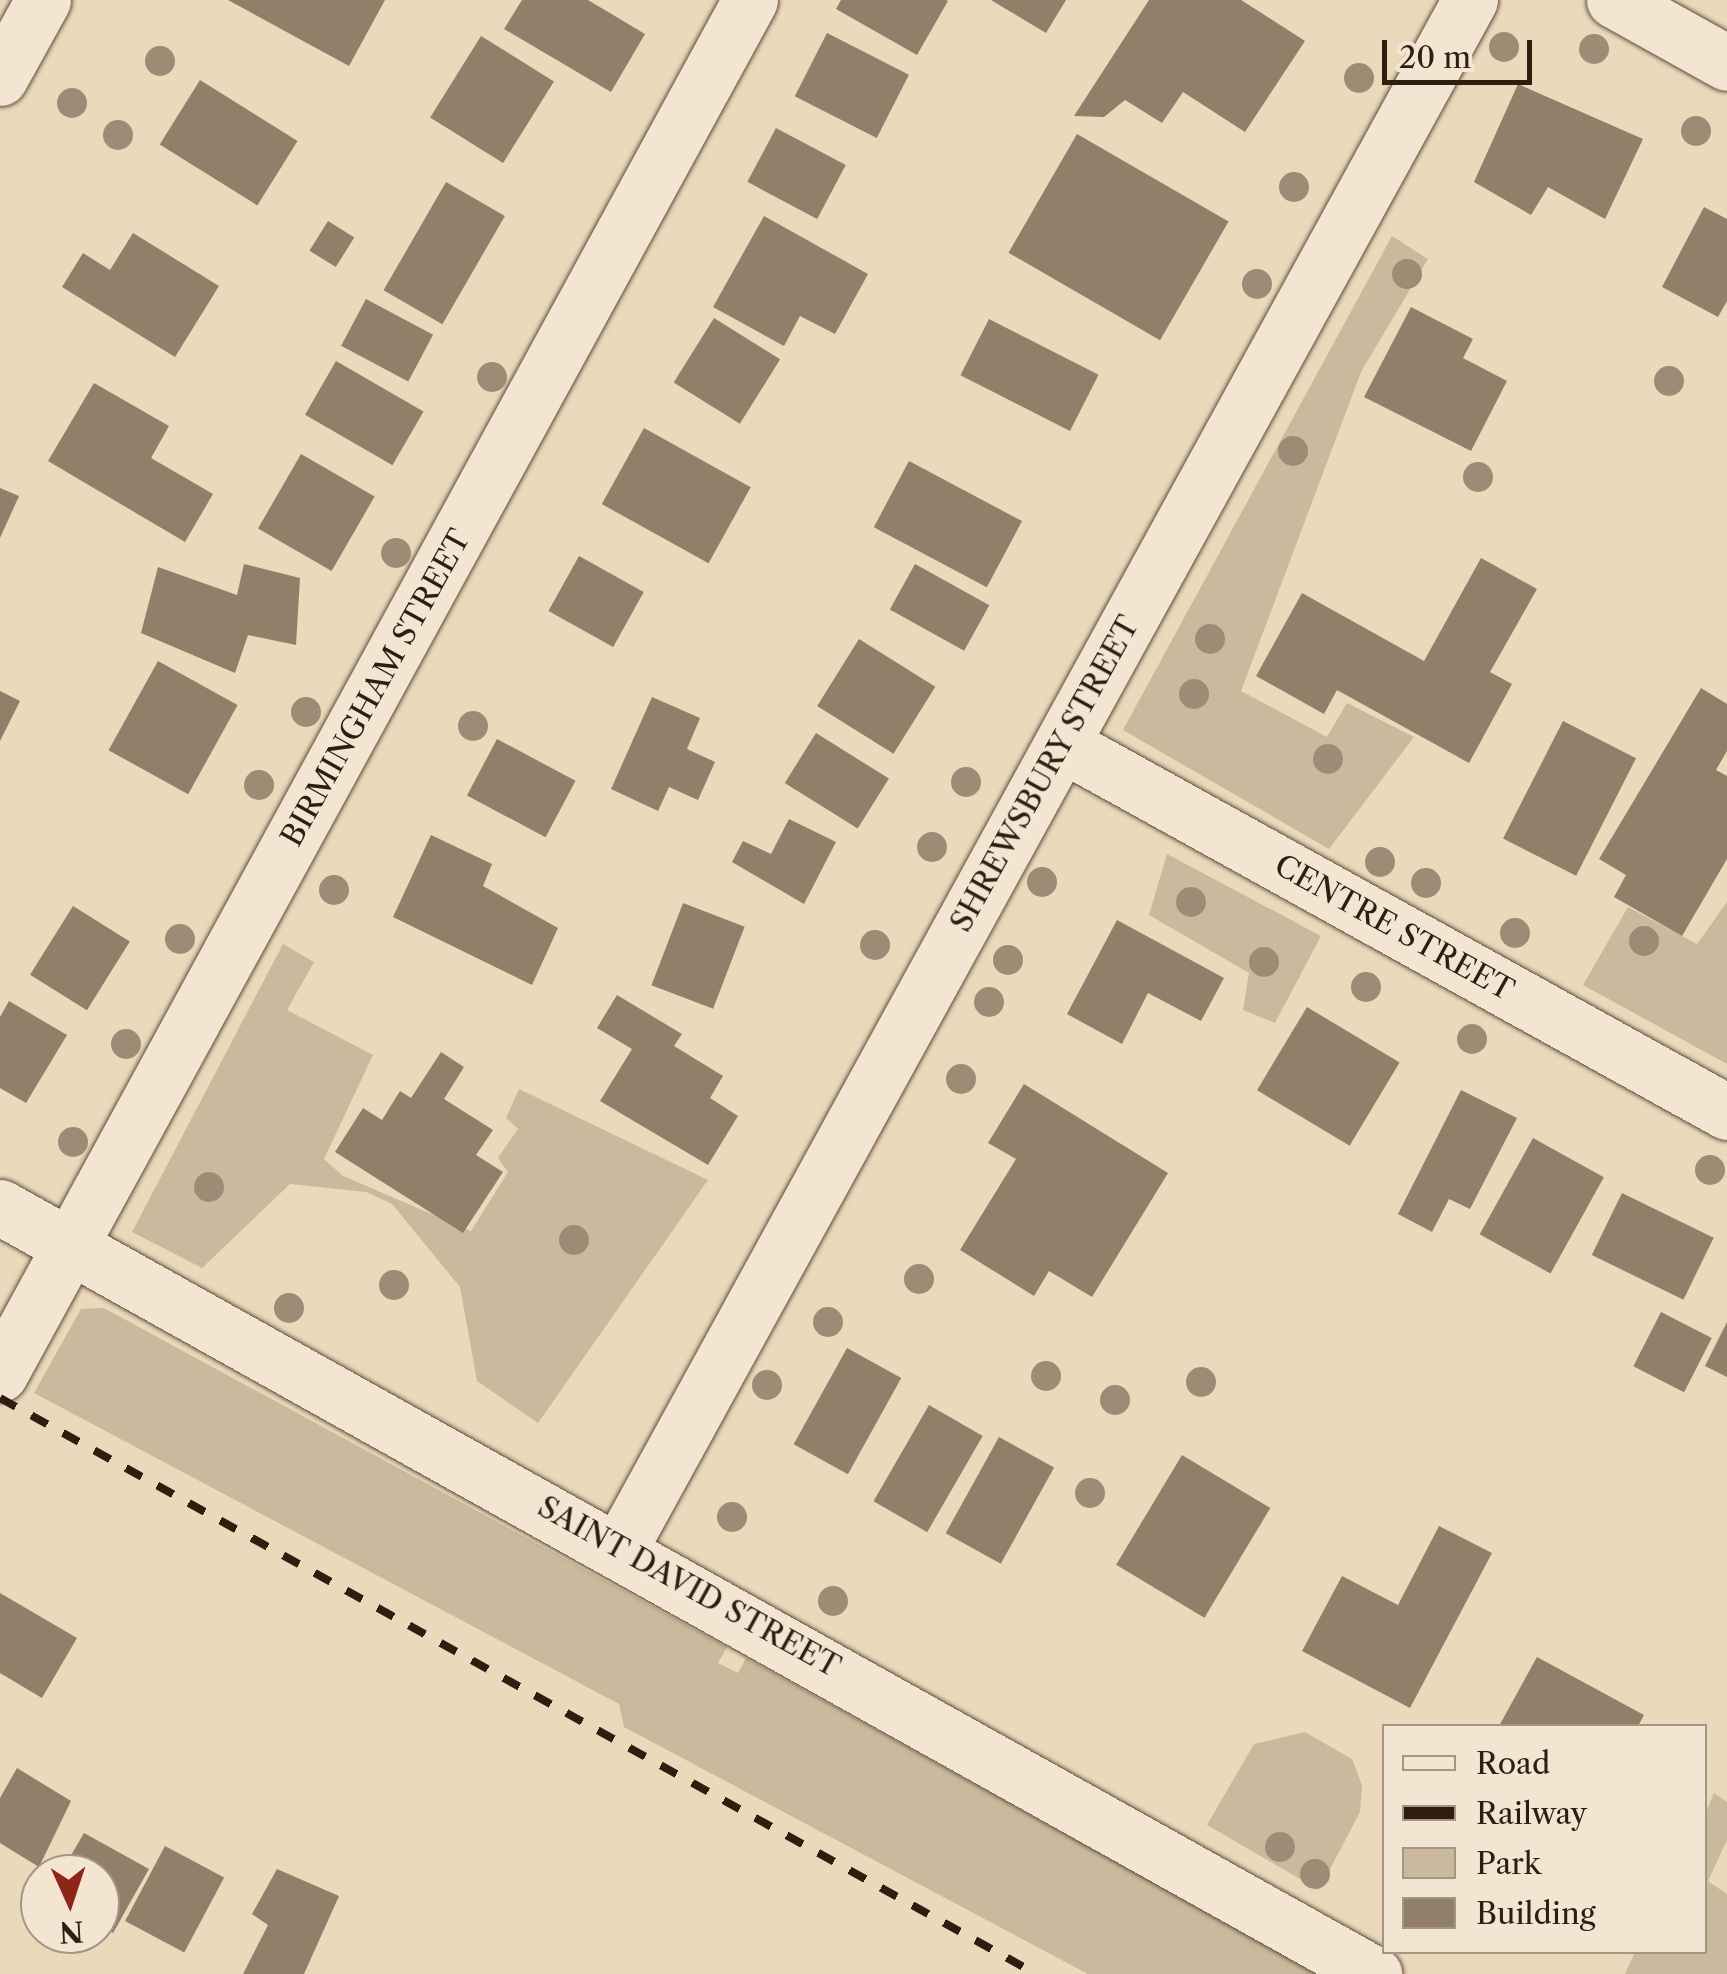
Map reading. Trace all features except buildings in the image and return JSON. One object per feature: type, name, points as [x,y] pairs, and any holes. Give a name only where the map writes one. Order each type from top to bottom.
[{"type":"street","points":[[0,78],[43,0]]},
{"type":"street","name":"BIRMINGHAM STREET","points":[[0,1374],[750,0]]},
{"type":"street","name":"SHREWSBURY STREET","points":[[620,1548],[1470,0]]},
{"type":"street","points":[[1614,0],[1727,63]]},
{"type":"street","name":"CENTRE STREET","points":[[1062,744],[1727,1112]]},
{"type":"street","name":"SAINT DAVID STREET","points":[[0,1206],[620,1548],[1374,1974]]},
{"type":"green space","points":[[1392,236],[1428,259],[1361,372],[1241,691],[1327,737],[1347,703],[1414,737],[1329,849],[1123,730]]},
{"type":"green space","points":[[1167,854],[1321,936],[1275,1023],[1243,1010],[1249,973],[1149,915]]},
{"type":"green space","points":[[1727,902],[1727,1064],[1583,985],[1628,907],[1697,944]]},
{"type":"green space","points":[[283,944],[314,962],[287,1010],[373,1055],[324,1159],[343,1176],[471,1231],[508,1172],[498,1158],[518,1129],[506,1118],[519,1089],[708,1180],[538,1423],[477,1381],[460,1287],[392,1204],[366,1192],[290,1184],[202,1268],[132,1232]]},
{"type":"green space","points":[[104,1308],[727,1647],[718,1663],[738,1673],[746,1658],[1319,1974],[1088,1974],[624,1727],[619,1704],[34,1393],[81,1309]]},
{"type":"green space","points":[[1305,1732],[1352,1759],[1362,1785],[1360,1812],[1319,1890],[1207,1825],[1254,1744]]},
{"type":"green space","points":[[1714,1793],[1727,1802],[1727,1840],[1708,1881],[1727,1894],[1727,1974],[1625,1974],[1634,1954],[1707,1954],[1707,1809]]},
{"type":"railway","points":[[0,1398],[1036,1974]]}]
